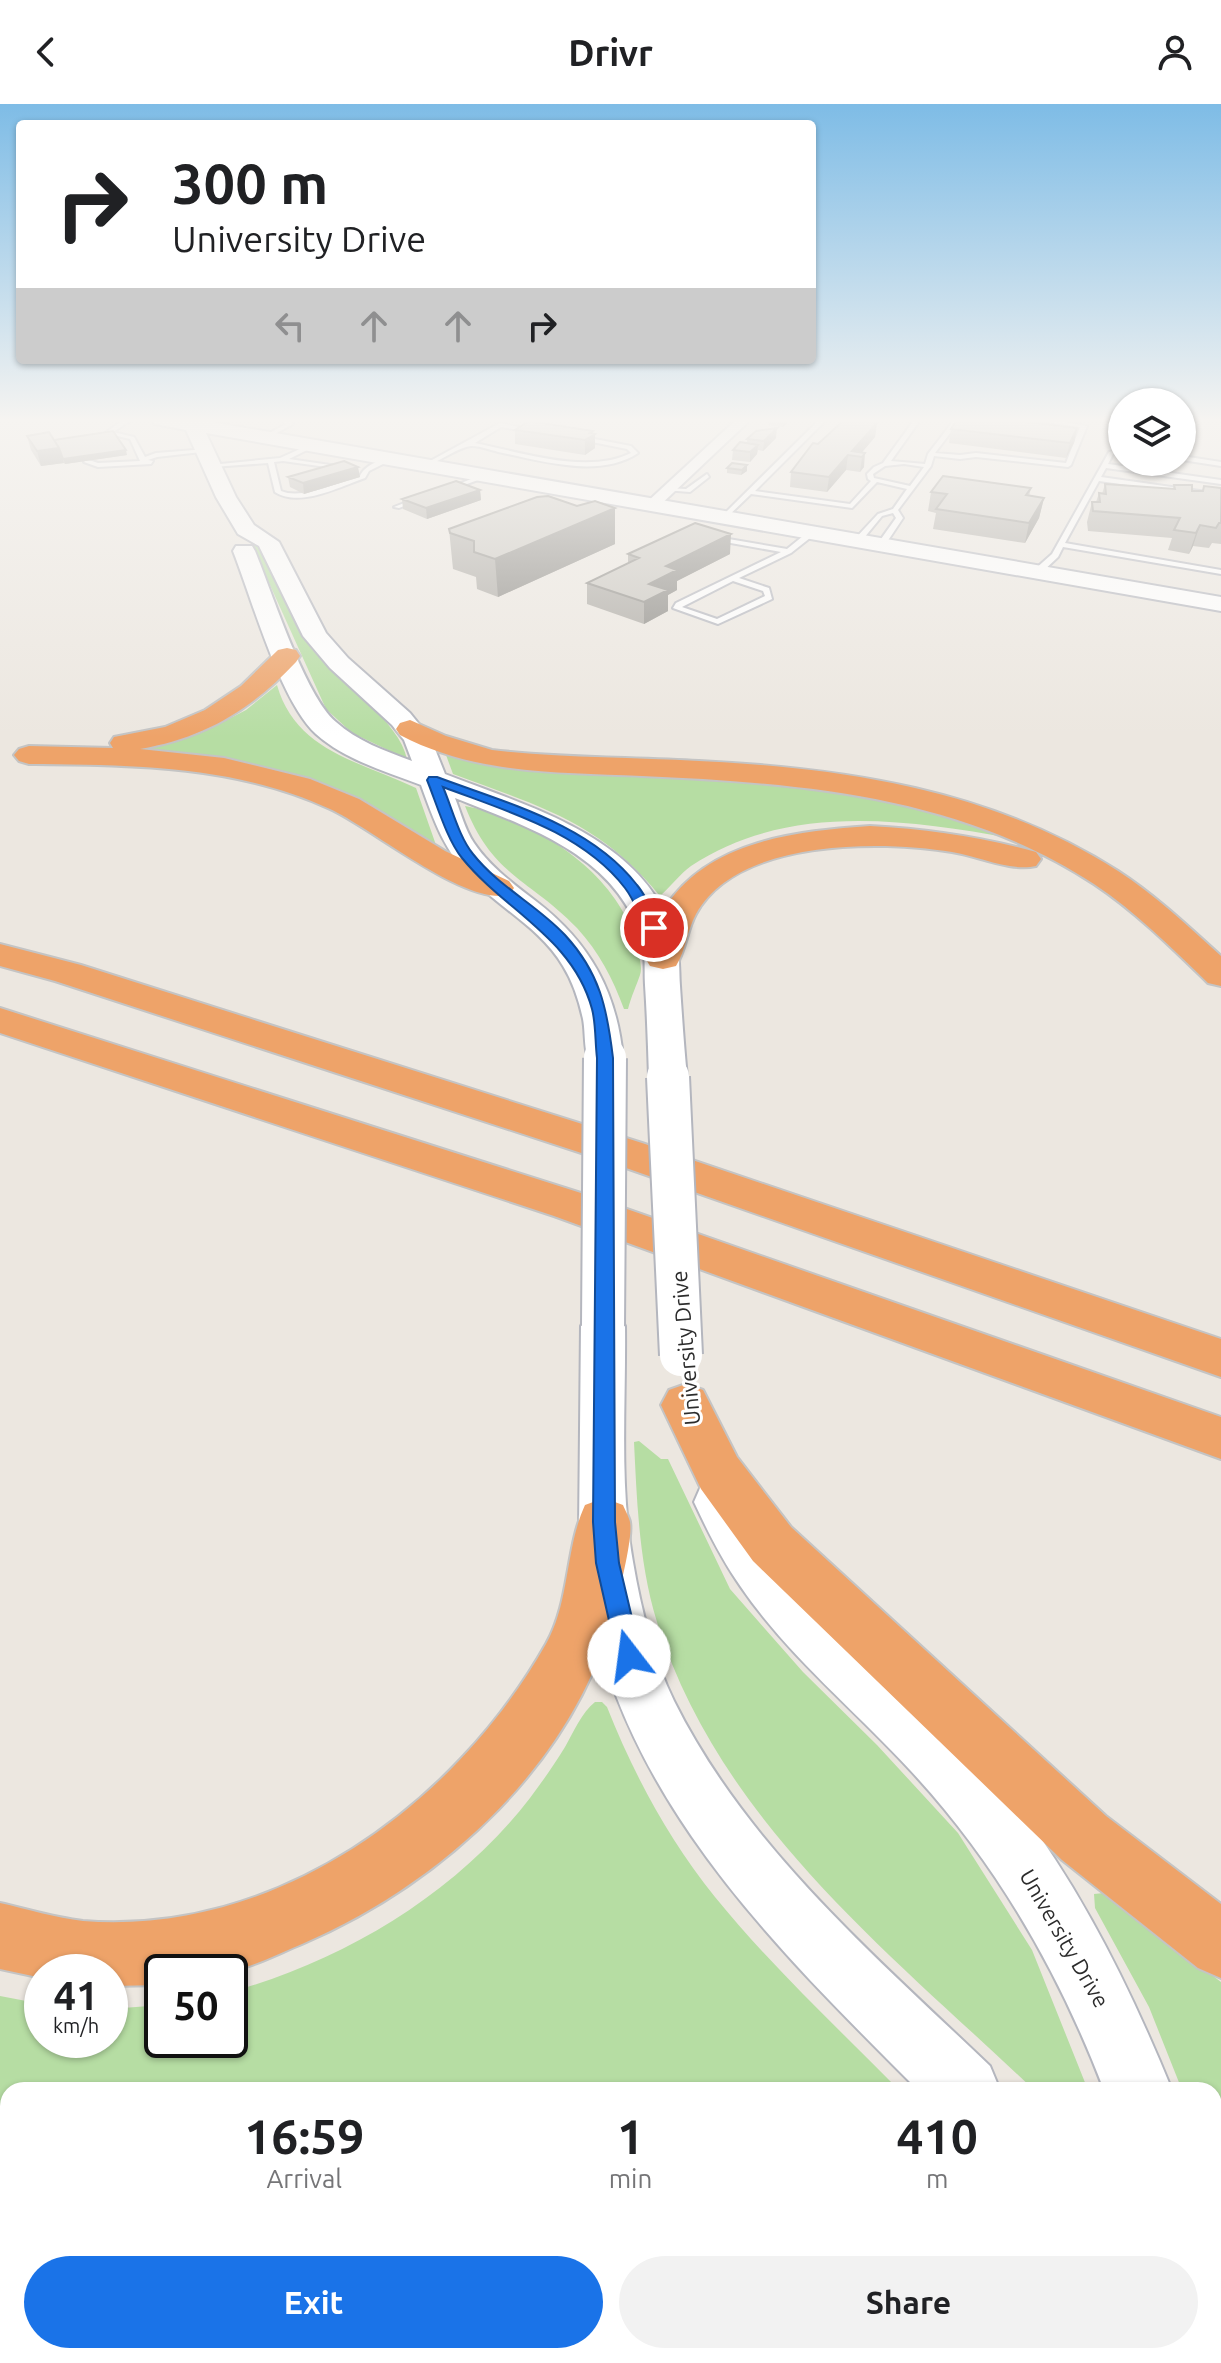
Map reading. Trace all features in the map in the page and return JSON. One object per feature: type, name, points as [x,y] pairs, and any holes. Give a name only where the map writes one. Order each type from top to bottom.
[{"type":"highway","points":[[15,756],[137,741],[209,720],[252,694],[287,656]]},
{"type":"highway","points":[[410,729],[438,743],[505,759],[788,774],[868,785],[944,804],[1017,830],[1086,864],[1142,905],[1221,977]]},
{"type":"highway","points":[[15,756],[166,758],[233,768],[292,782],[352,807],[423,852],[497,888]]},
{"type":"highway","points":[[663,958],[670,924],[681,908],[726,869],[766,851],[811,840],[889,834],[969,844],[1016,855],[1049,868],[1103,896],[1221,977]]},
{"type":"highway","points":[[0,955],[68,973],[627,1153],[1221,1358]]},
{"type":"highway","points":[[0,1020],[569,1205],[1221,1438]]},
{"type":"highway","points":[[684,1380],[719,1473],[772,1544],[1084,1838],[1221,1945]]},
{"type":"highway","points":[[0,1936],[69,1952],[119,1954],[178,1949],[233,1937],[287,1918],[339,1894],[389,1864],[433,1831],[475,1792],[510,1752],[541,1708],[583,1626],[592,1596],[604,1522]]},
{"type":"main road","name":"University Drive","points":[[244,525],[268,542],[309,626],[323,645],[410,729],[422,750],[457,841],[480,872],[559,938],[588,976],[600,1011],[605,1058],[603,1326],[607,1563],[629,1656],[664,1741],[726,1840],[766,1889],[958,2082]]},
{"type":"main road","points":[[764,525],[1221,604]]},
{"type":"main road","name":"University Drive","points":[[246,529],[241,544],[304,702],[326,728],[362,752],[532,817],[575,838],[596,853],[632,888],[648,913],[663,958],[684,1380],[708,1478],[725,1516],[748,1555],[812,1632],[951,1773],[1011,1847],[1050,1902],[1111,2018],[1135,2082]]},
{"type":"lane","points":[[856,542],[871,525]]},
{"type":"lane","points":[[880,546],[895,525]]},
{"type":"lane","points":[[1037,572],[1061,545],[1072,525]]},
{"type":"lane","points":[[732,578],[766,590],[769,597],[718,622],[677,608],[679,605],[732,578],[788,551],[811,534]]},
{"type":"lane","points":[[707,537],[788,551]]},
{"type":"lane","points":[[1061,545],[1221,572]]},
{"type":"green space","points":[[254,542],[272,569],[308,643],[382,717],[402,745],[407,759],[352,733],[326,709],[251,543]]},
{"type":"green space","points":[[277,685],[286,708],[299,726],[315,740],[353,762],[416,788],[436,845],[353,796],[298,775],[216,757],[144,749],[145,746],[217,725],[246,710]]},
{"type":"green space","points":[[446,755],[500,765],[802,781],[903,798],[1010,838],[888,822],[806,824],[766,832],[728,846],[691,866],[660,896],[614,850],[591,833],[540,807],[453,774]]},
{"type":"green space","points":[[465,806],[491,812],[544,836],[592,872],[612,894],[627,918],[641,964],[628,1009],[624,1009],[605,966],[585,937],[560,912],[500,863],[476,830]]},
{"type":"green space","points":[[639,1441],[661,1459],[668,1459],[730,1589],[803,1672],[877,1745],[958,1833],[1032,1950],[1085,2082],[1025,2082],[867,1934],[814,1879],[765,1821],[722,1760],[685,1694],[657,1622],[643,1555],[634,1442]]},
{"type":"green space","points":[[595,1702],[602,1702],[607,1707],[654,1806],[698,1875],[781,1972],[891,2082],[0,2082],[0,1996],[24,2001],[24,2058],[128,2058],[128,2008],[144,2006],[144,2058],[248,2058],[248,1987],[315,1962],[356,1942],[433,1893],[501,1832],[530,1798]]},
{"type":"green space","points":[[1104,1893],[1221,1982],[1221,2082],[1179,2082],[1149,2007],[1095,1908],[1094,1894]]},
{"type":"building","points":[[459,525],[574,525],[495,559],[474,552],[474,541],[450,533],[449,529]]},
{"type":"building","points":[[690,525],[703,525],[731,534],[666,566],[677,570],[649,584],[668,590],[644,602],[587,583],[639,558],[628,554]]},
{"type":"building","points":[[1176,525],[1200,525],[1196,533],[1174,530]]},
{"type":"route","points":[[629,1656],[607,1563],[604,1522],[605,1058],[600,1011],[588,976],[573,954],[542,922],[497,888],[465,854],[433,780],[532,817],[575,838],[596,853],[632,888],[654,928]]}]
